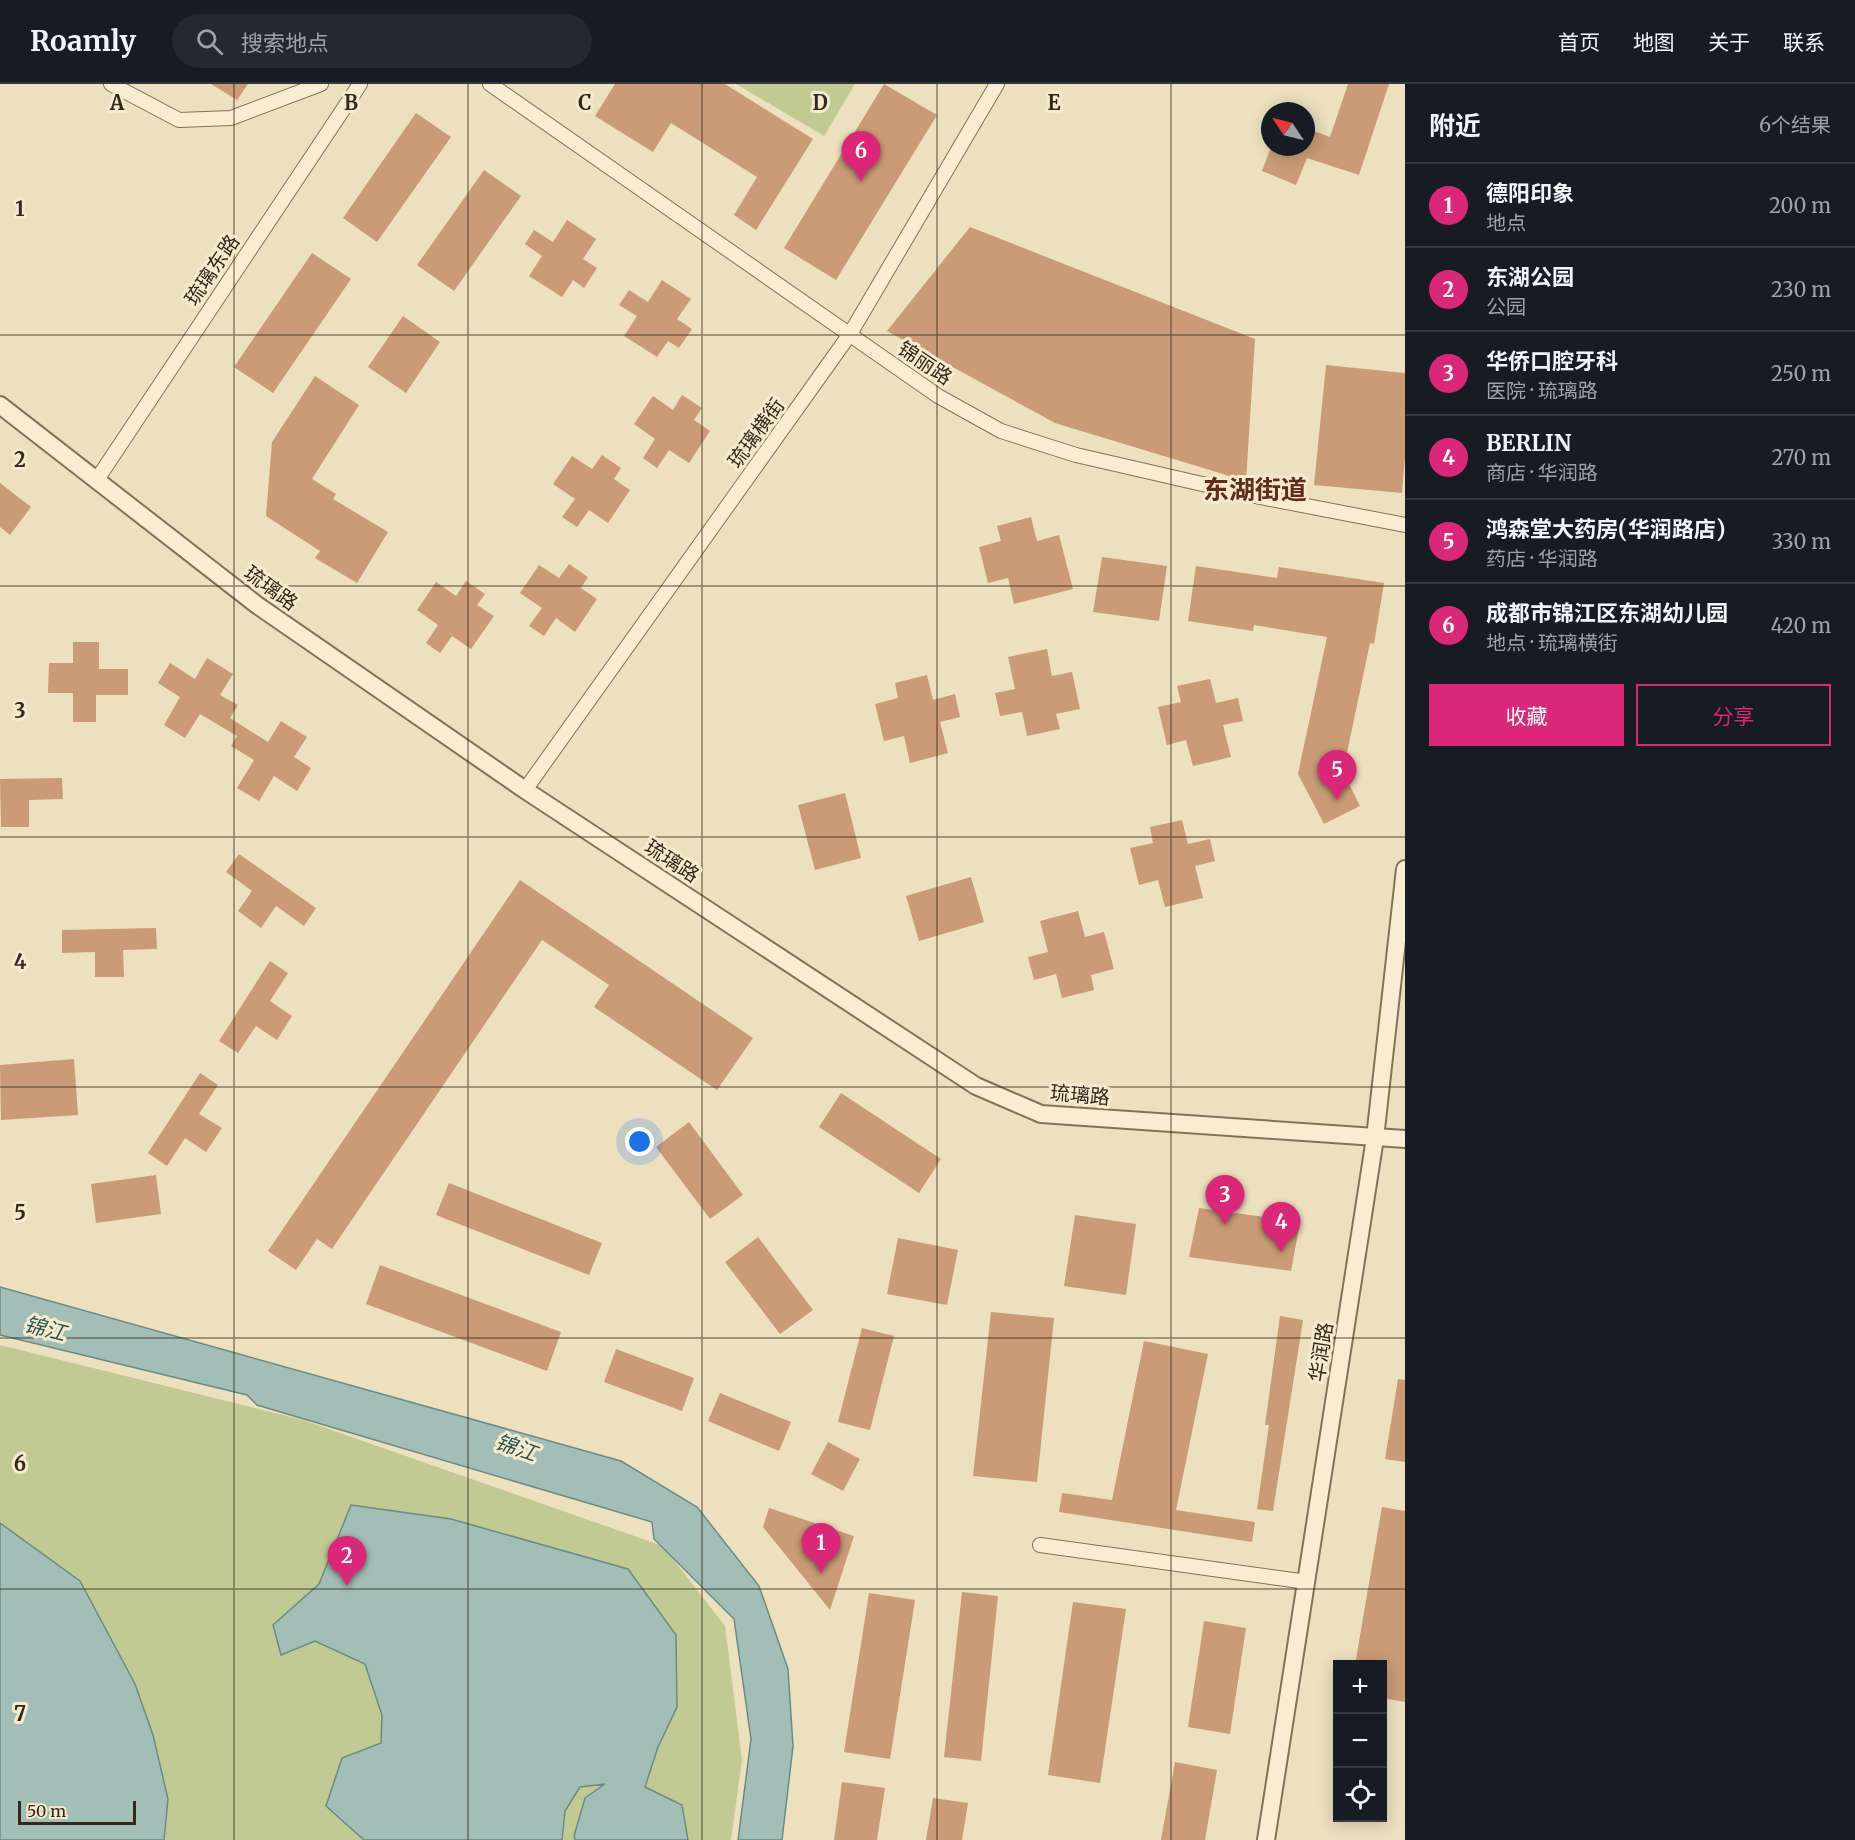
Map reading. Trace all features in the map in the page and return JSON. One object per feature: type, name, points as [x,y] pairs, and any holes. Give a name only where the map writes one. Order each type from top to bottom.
[{"type":"street","points":[[111,84],[179,120],[231,118],[321,84]]},
{"type":"street","name":"琉璃东路","points":[[98,478],[360,84]]},
{"type":"street","name":"锦丽路","points":[[490,84],[939,396],[1001,431],[1076,455],[1250,495],[1405,525]]},
{"type":"street","name":"琉璃横街","points":[[525,790],[850,334],[997,84]]},
{"type":"street","name":"琉璃路","points":[[0,405],[98,478],[257,605],[525,790],[976,1086],[1041,1114],[1405,1139]]},
{"type":"street","name":"华润路","points":[[1266,1840],[1375,1138],[1405,869]]},
{"type":"street","points":[[1040,1545],[1307,1582]]},
{"type":"green space","points":[[736,84],[855,84],[824,136]]},
{"type":"green space","points":[[0,1345],[303,1420],[663,1546],[725,1626],[742,1760],[731,1840],[0,1840]]},
{"type":"water","name":"锦江","points":[[0,1287],[621,1461],[697,1507],[759,1586],[788,1669],[793,1746],[782,1840],[738,1840],[751,1739],[734,1619],[654,1539],[652,1522],[257,1405],[247,1395],[0,1335]]},
{"type":"water","points":[[351,1505],[451,1519],[628,1569],[676,1635],[677,1707],[658,1747],[645,1787],[682,1805],[688,1840],[575,1840],[574,1836],[585,1798],[605,1784],[580,1787],[565,1811],[562,1840],[364,1840],[326,1806],[342,1758],[381,1743],[382,1715],[365,1664],[315,1641],[281,1655],[273,1625],[319,1584]]},
{"type":"water","points":[[0,1523],[80,1581],[135,1684],[153,1735],[168,1799],[164,1840],[0,1840]]},
{"type":"building","points":[[211,84],[248,84],[237,100]]},
{"type":"building","points":[[615,84],[725,84],[813,139],[756,230],[734,215],[757,177],[671,123],[653,152],[595,116]]},
{"type":"building","points":[[884,84],[937,115],[836,280],[784,248]]},
{"type":"building","points":[[1348,84],[1389,84],[1359,175],[1307,158],[1296,185],[1262,171],[1268,156],[1315,156],[1315,131],[1330,137]]},
{"type":"building","points":[[416,113],[451,137],[377,242],[343,218]]},
{"type":"building","points":[[484,170],[521,196],[454,291],[417,265]]},
{"type":"building","points":[[567,220],[596,239],[583,259],[597,268],[584,288],[573,280],[562,297],[529,276],[542,256],[525,244],[534,230],[553,242]]},
{"type":"building","points":[[970,227],[1255,339],[1246,481],[1055,423],[887,331]]},
{"type":"building","points":[[312,253],[351,279],[273,393],[234,367]]},
{"type":"building","points":[[662,280],[691,299],[677,319],[692,329],[679,348],[668,341],[657,357],[624,336],[637,316],[619,305],[629,290],[648,302]]},
{"type":"building","points":[[403,316],[440,342],[406,393],[368,367]]},
{"type":"building","points":[[1326,365],[1405,373],[1405,457],[1402,493],[1314,485]]},
{"type":"building","points":[[315,376],[359,405],[312,479],[336,494],[333,499],[388,532],[357,583],[315,558],[320,551],[266,516],[272,442]]},
{"type":"building","points":[[682,395],[702,408],[694,420],[710,431],[689,463],[669,450],[657,468],[643,458],[655,439],[634,424],[653,396],[673,410]]},
{"type":"building","points":[[602,455],[621,468],[614,479],[630,490],[608,523],[589,510],[577,527],[562,517],[575,499],[553,484],[572,456],[592,469]]},
{"type":"building","points":[[0,483],[31,507],[10,535],[0,527]]},
{"type":"building","points":[[1031,517],[1037,541],[1059,535],[1073,589],[1014,604],[1008,578],[988,583],[979,547],[1001,541],[997,526]]},
{"type":"building","points":[[1102,557],[1167,566],[1159,621],[1093,612]]},
{"type":"building","points":[[569,564],[588,577],[581,588],[597,599],[575,632],[556,618],[544,636],[529,626],[542,608],[520,593],[539,565],[559,578]]},
{"type":"building","points":[[1196,566],[1277,578],[1279,567],[1384,583],[1374,644],[1370,643],[1343,772],[1360,806],[1324,824],[1298,774],[1327,637],[1254,625],[1253,631],[1188,621]]},
{"type":"building","points":[[466,581],[485,594],[477,605],[494,616],[471,649],[452,636],[440,653],[426,643],[438,625],[417,610],[436,582],[456,596]]},
{"type":"building","points":[[73,642],[99,642],[99,669],[128,669],[128,695],[96,695],[96,722],[73,722],[73,693],[48,693],[49,663],[73,663]]},
{"type":"building","points":[[1047,649],[1052,676],[1072,672],[1080,709],[1056,714],[1060,729],[1027,736],[1022,712],[1000,716],[995,693],[1015,689],[1008,657]]},
{"type":"building","points":[[207,658],[233,674],[220,695],[238,705],[230,718],[268,742],[281,721],[307,737],[294,757],[311,768],[297,791],[274,776],[259,801],[237,788],[254,760],[231,746],[237,736],[200,714],[185,738],[164,725],[180,697],[158,683],[170,663],[195,679]]},
{"type":"building","points":[[927,675],[933,700],[955,694],[960,717],[940,722],[948,753],[910,763],[904,736],[884,741],[875,704],[898,698],[895,683]]},
{"type":"building","points":[[1210,679],[1216,703],[1238,698],[1243,721],[1223,725],[1231,757],[1193,766],[1186,740],[1167,745],[1158,707],[1181,702],[1177,686]]},
{"type":"building","points":[[62,778],[63,799],[29,800],[29,827],[1,827],[0,779]]},
{"type":"building","points":[[845,793],[861,858],[815,870],[798,805]]},
{"type":"building","points":[[1182,820],[1188,844],[1210,839],[1215,861],[1195,866],[1203,898],[1165,907],[1158,880],[1139,885],[1130,848],[1153,843],[1150,827]]},
{"type":"building","points":[[239,854],[316,908],[304,926],[276,906],[261,928],[238,911],[252,891],[226,872]]},
{"type":"building","points":[[971,877],[984,922],[919,941],[906,896]]},
{"type":"building","points":[[520,880],[753,1038],[717,1090],[594,1007],[609,985],[542,940],[332,1249],[317,1239],[296,1270],[268,1251]]},
{"type":"building","points":[[1078,911],[1085,937],[1104,932],[1114,969],[1091,975],[1094,990],[1062,998],[1056,974],[1034,980],[1028,957],[1048,952],[1040,921]]},
{"type":"building","points":[[156,928],[157,949],[123,950],[124,977],[95,977],[95,952],[62,953],[62,930]]},
{"type":"building","points":[[270,961],[288,973],[270,1001],[292,1016],[277,1040],[256,1026],[238,1053],[219,1041]]},
{"type":"building","points":[[74,1059],[78,1115],[1,1120],[0,1065]]},
{"type":"building","points":[[200,1073],[218,1085],[199,1114],[222,1128],[206,1152],[185,1138],[167,1166],[148,1153]]},
{"type":"building","points":[[841,1093],[941,1159],[919,1193],[819,1127]]},
{"type":"building","points":[[689,1122],[743,1195],[710,1219],[656,1147]]},
{"type":"building","points":[[156,1175],[161,1214],[96,1223],[91,1184]]},
{"type":"building","points":[[449,1183],[602,1243],[589,1275],[436,1215]]},
{"type":"building","points":[[1199,1208],[1300,1222],[1291,1271],[1189,1257]]},
{"type":"building","points":[[1075,1215],[1136,1224],[1126,1295],[1064,1286]]},
{"type":"building","points":[[758,1237],[813,1310],[780,1334],[725,1262]]},
{"type":"building","points":[[898,1238],[958,1250],[947,1305],[887,1294]]},
{"type":"building","points":[[380,1265],[561,1332],[547,1371],[366,1304]]},
{"type":"building","points":[[991,1312],[1054,1318],[1037,1482],[973,1476]]},
{"type":"building","points":[[1280,1316],[1303,1320],[1273,1511],[1257,1509],[1269,1425],[1265,1425]]},
{"type":"building","points":[[862,1328],[894,1336],[870,1430],[838,1422]]},
{"type":"building","points":[[1144,1341],[1208,1354],[1176,1510],[1255,1522],[1252,1542],[1059,1512],[1062,1493],[1112,1500]]},
{"type":"building","points":[[616,1349],[694,1378],[682,1411],[604,1382]]},
{"type":"building","points":[[1398,1379],[1405,1380],[1405,1462],[1385,1459]]},
{"type":"building","points":[[720,1393],[791,1422],[779,1451],[708,1421]]},
{"type":"building","points":[[828,1442],[860,1459],[843,1491],[811,1474]]},
{"type":"building","points":[[1382,1507],[1405,1511],[1405,1702],[1387,1699],[1387,1660],[1356,1660]]},
{"type":"building","points":[[769,1508],[854,1536],[830,1610],[763,1527]]},
{"type":"building","points":[[962,1592],[998,1596],[981,1761],[944,1757]]},
{"type":"building","points":[[869,1593],[915,1600],[890,1759],[844,1752]]},
{"type":"building","points":[[1073,1602],[1126,1609],[1100,1783],[1048,1775]]},
{"type":"building","points":[[1204,1621],[1246,1628],[1230,1734],[1188,1727]]},
{"type":"building","points":[[1175,1762],[1217,1770],[1205,1840],[1161,1840]]},
{"type":"building","points":[[842,1782],[885,1788],[877,1840],[834,1840]]},
{"type":"building","points":[[933,1798],[968,1803],[962,1840],[926,1840]]},
{"type":"place","name":"成都市锦江区东湖幼儿园","points":[[861,181]]},
{"type":"place","name":"鸿森堂大药房(华润路店)","points":[[1337,800]]},
{"type":"place","name":"华侨口腔牙科","points":[[1225,1225]]},
{"type":"place","name":"BERLIN","points":[[1281,1252]]},
{"type":"place","name":"德阳印象","points":[[821,1573]]},
{"type":"place","name":"东湖公园","points":[[347,1586]]},
{"type":"district","name":"东湖街道","points":[[1255,490]]}]
